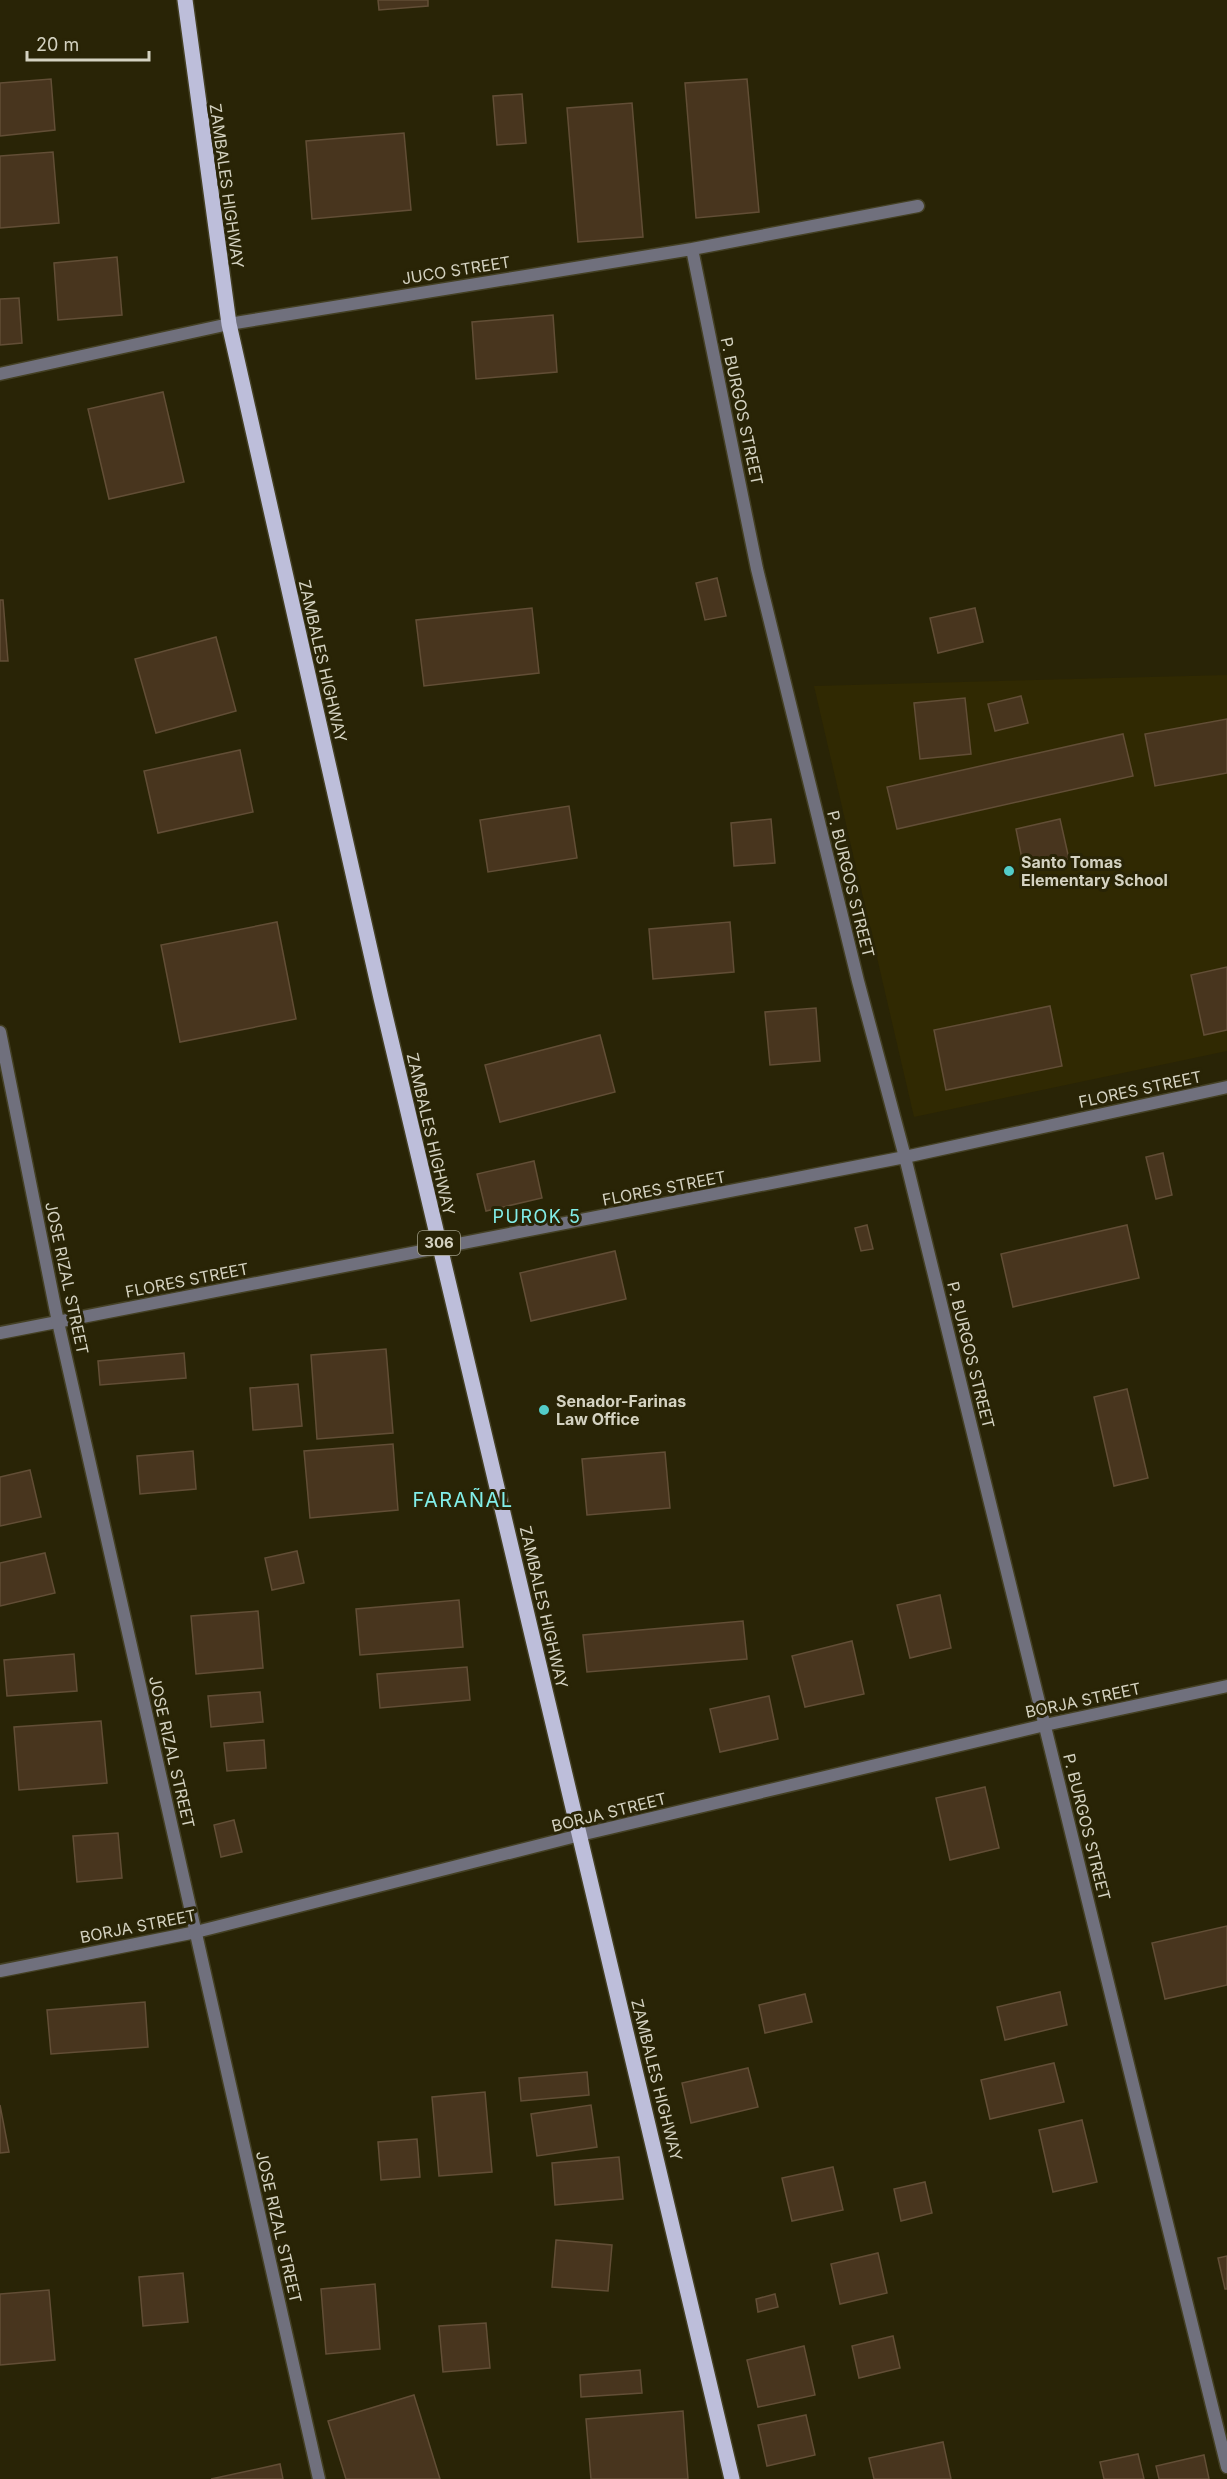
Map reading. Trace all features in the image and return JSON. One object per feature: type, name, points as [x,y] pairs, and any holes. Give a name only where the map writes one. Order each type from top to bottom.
[{"type":"main road","name":"ZAMBALES HIGHWAY","points":[[185,0],[229,324],[381,998],[732,2479]]},
{"type":"street","name":"JUCO STREET","points":[[0,374],[229,324],[692,249],[918,206]]},
{"type":"street","name":"P. BURGOS STREET","points":[[692,249],[757,569],[858,981],[905,1157],[1227,2467]]},
{"type":"street","name":"JOSE RIZAL STREET","points":[[0,1032],[58,1322],[319,2479]]},
{"type":"street","name":"FLORES STREET","points":[[0,1333],[905,1157],[1227,1087]]},
{"type":"street","name":"BORJA STREET","points":[[0,1971],[196,1932],[580,1835],[1045,1725],[1227,1686]]},
{"type":"shaded area","name":"Santo Tomas Elementary School","points":[[1227,675],[1227,1051],[914,1117],[814,686]]},
{"type":"building","points":[[378,0],[428,0],[428,6],[379,10]]},
{"type":"building","points":[[51,79],[55,130],[0,136],[0,83]]},
{"type":"building","points":[[747,79],[759,212],[696,218],[685,83]]},
{"type":"building","points":[[522,94],[526,143],[497,145],[493,96]]},
{"type":"building","points":[[632,103],[643,237],[578,242],[567,108]]},
{"type":"building","points":[[404,133],[411,210],[312,219],[306,141]]},
{"type":"building","points":[[53,152],[59,223],[0,228],[0,156]]},
{"type":"building","points":[[117,257],[122,315],[58,320],[54,263]]},
{"type":"building","points":[[19,298],[22,343],[0,345],[0,299]]},
{"type":"building","points":[[553,315],[557,372],[476,379],[472,322]]},
{"type":"building","points":[[163,392],[184,482],[109,499],[88,409]]},
{"type":"building","points":[[717,578],[726,616],[705,620],[696,583]]},
{"type":"building","points":[[0,600],[3,600],[8,661],[0,661]]},
{"type":"building","points":[[532,608],[539,673],[424,686],[416,620]]},
{"type":"building","points":[[975,608],[983,642],[938,653],[930,618]]},
{"type":"building","points":[[216,637],[236,711],[156,733],[135,659]]},
{"type":"building","points":[[1021,696],[1028,723],[995,731],[988,704]]},
{"type":"building","points":[[965,698],[971,754],[920,759],[914,703]]},
{"type":"building","points":[[1227,719],[1227,773],[1155,786],[1145,734]]},
{"type":"building","points":[[1123,734],[1133,776],[897,829],[887,787]]},
{"type":"building","points":[[240,750],[253,812],[158,833],[144,771]]},
{"type":"building","points":[[569,806],[577,858],[488,872],[480,820]]},
{"type":"building","points":[[771,819],[775,863],[734,866],[731,823]]},
{"type":"building","points":[[1060,819],[1069,859],[1024,869],[1016,829]]},
{"type":"building","points":[[277,922],[296,1019],[180,1042],[161,945]]},
{"type":"building","points":[[730,922],[734,972],[653,979],[649,929]]},
{"type":"building","points":[[1227,967],[1227,1030],[1204,1035],[1191,975]]},
{"type":"building","points":[[1050,1006],[1062,1066],[946,1090],[934,1030]]},
{"type":"building","points":[[816,1008],[820,1061],[770,1065],[765,1012]]},
{"type":"building","points":[[600,1035],[615,1092],[500,1122],[485,1065]]},
{"type":"building","points":[[1163,1153],[1172,1195],[1156,1199],[1146,1157]]},
{"type":"building","points":[[534,1161],[542,1198],[486,1211],[477,1174]]},
{"type":"building","points":[[867,1225],[873,1249],[861,1251],[855,1228]]},
{"type":"building","points":[[1127,1225],[1139,1278],[1013,1307],[1001,1254]]},
{"type":"building","points":[[615,1251],[626,1299],[531,1321],[520,1273]]},
{"type":"building","points":[[386,1349],[393,1433],[317,1439],[311,1355]]},
{"type":"building","points":[[184,1353],[186,1378],[100,1385],[98,1361]]},
{"type":"building","points":[[298,1384],[302,1426],[253,1430],[250,1388]]},
{"type":"building","points":[[1127,1389],[1148,1478],[1114,1486],[1094,1397]]},
{"type":"building","points":[[393,1444],[398,1510],[310,1518],[304,1451]]},
{"type":"building","points":[[193,1451],[196,1489],[140,1494],[137,1456]]},
{"type":"building","points":[[665,1452],[670,1508],[587,1515],[582,1459]]},
{"type":"building","points":[[30,1470],[41,1517],[0,1526],[0,1477]]},
{"type":"building","points":[[297,1551],[304,1583],[272,1590],[265,1558]]},
{"type":"building","points":[[45,1553],[55,1593],[0,1606],[0,1563]]},
{"type":"building","points":[[940,1595],[951,1648],[910,1658],[897,1605]]},
{"type":"building","points":[[459,1600],[463,1647],[360,1655],[356,1609]]},
{"type":"building","points":[[258,1611],[263,1668],[196,1674],[191,1616]]},
{"type":"building","points":[[743,1621],[747,1659],[587,1672],[583,1635]]},
{"type":"building","points":[[852,1641],[864,1694],[805,1707],[792,1656]]},
{"type":"building","points":[[74,1654],[77,1691],[7,1696],[4,1660]]},
{"type":"building","points":[[467,1667],[470,1700],[380,1708],[377,1674]]},
{"type":"building","points":[[260,1692],[263,1722],[211,1727],[208,1696]]},
{"type":"building","points":[[769,1696],[778,1739],[720,1752],[710,1709]]},
{"type":"building","points":[[101,1721],[107,1783],[19,1790],[14,1727]]},
{"type":"building","points":[[264,1740],[266,1768],[227,1771],[224,1743]]},
{"type":"building","points":[[985,1787],[999,1848],[950,1860],[936,1798]]},
{"type":"building","points":[[234,1820],[242,1852],[221,1857],[214,1825]]},
{"type":"building","points":[[118,1833],[122,1878],[77,1882],[73,1836]]},
{"type":"building","points":[[1227,1926],[1227,1985],[1165,1999],[1152,1943]]},
{"type":"building","points":[[1060,1992],[1067,2025],[1005,2040],[997,2007]]},
{"type":"building","points":[[805,1994],[812,2022],[765,2033],[759,2005]]},
{"type":"building","points":[[145,2002],[148,2047],[51,2054],[47,2010]]},
{"type":"building","points":[[1054,2063],[1064,2102],[990,2119],[981,2080]]},
{"type":"building","points":[[748,2068],[758,2107],[691,2123],[682,2083]]},
{"type":"building","points":[[587,2072],[589,2095],[521,2101],[519,2078]]},
{"type":"building","points":[[485,2092],[492,2172],[439,2176],[432,2097]]},
{"type":"building","points":[[0,2105],[9,2152],[0,2153]]},
{"type":"building","points":[[591,2105],[597,2147],[537,2156],[531,2114]]},
{"type":"building","points":[[1082,2120],[1097,2182],[1053,2192],[1039,2130]]},
{"type":"building","points":[[417,2139],[420,2177],[381,2180],[378,2142]]},
{"type":"building","points":[[619,2157],[623,2199],[555,2205],[552,2163]]},
{"type":"building","points":[[833,2167],[843,2210],[792,2221],[782,2178]]},
{"type":"building","points":[[925,2182],[932,2213],[901,2221],[894,2189]]},
{"type":"building","points":[[556,2240],[612,2245],[608,2291],[552,2287]]},
{"type":"building","points":[[878,2253],[887,2293],[840,2304],[831,2264]]},
{"type":"building","points":[[1227,2256],[1227,2289],[1225,2289],[1218,2258]]},
{"type":"building","points":[[183,2273],[188,2322],[143,2326],[139,2277]]},
{"type":"building","points":[[375,2284],[380,2349],[326,2354],[321,2289]]},
{"type":"building","points":[[49,2290],[55,2360],[0,2365],[0,2294]]},
{"type":"building","points":[[775,2294],[778,2307],[758,2312],[756,2299]]},
{"type":"building","points":[[486,2323],[490,2368],[443,2372],[439,2326]]},
{"type":"building","points":[[893,2336],[900,2368],[859,2378],[852,2346]]},
{"type":"building","points":[[804,2346],[815,2395],[758,2407],[747,2360]]},
{"type":"building","points":[[640,2370],[642,2393],[581,2397],[580,2375]]},
{"type":"building","points":[[414,2395],[440,2479],[346,2479],[328,2421]]},
{"type":"building","points":[[683,2411],[688,2479],[591,2479],[586,2419]]},
{"type":"building","points":[[806,2415],[815,2455],[767,2466],[758,2425]]},
{"type":"building","points":[[943,2442],[951,2479],[874,2479],[869,2458]]},
{"type":"building","points":[[1138,2454],[1144,2479],[1104,2479],[1100,2462]]},
{"type":"building","points":[[1204,2455],[1209,2479],[1159,2479],[1156,2466]]},
{"type":"building","points":[[280,2464],[283,2479],[211,2479]]},
{"type":"place","name":"Santo Tomas Elementary School","points":[[1009,871]]},
{"type":"place","name":"Senador-Farinas Law Office","points":[[544,1410]]},
{"type":"district","name":"PUROK 5","points":[[537,1217]]},
{"type":"district","name":"FARAÑAL","points":[[463,1500]]}]
